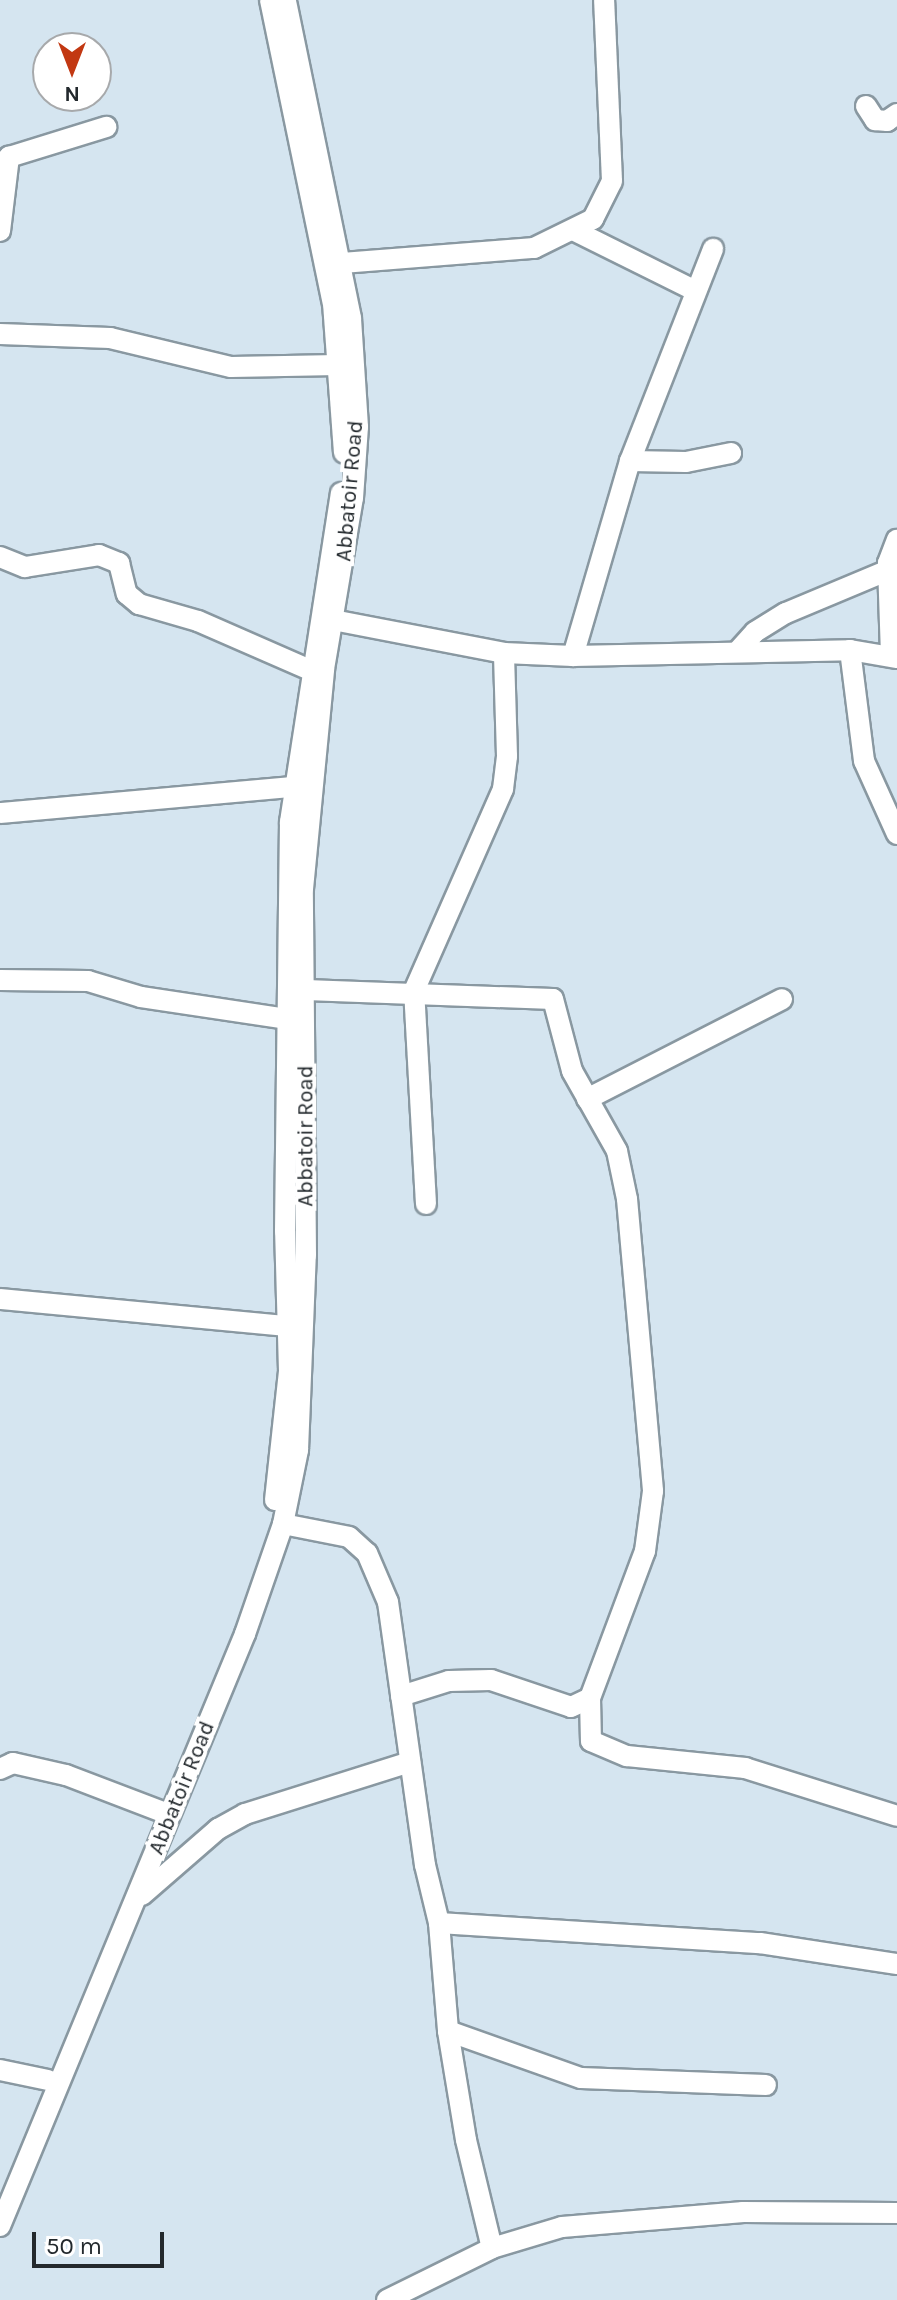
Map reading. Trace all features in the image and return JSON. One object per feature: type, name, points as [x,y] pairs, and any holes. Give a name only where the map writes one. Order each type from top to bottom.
[{"type":"street","name":"Abbatoir Road","points":[[0,2192],[163,1812],[268,1542],[289,1371],[286,1019],[294,787],[310,670],[344,477],[333,303],[270,0]]},
{"type":"street","name":"Abbatoir Road","points":[[0,2226],[245,1634],[283,1524],[302,1401],[306,990],[303,889],[333,620],[353,498],[358,427],[351,318],[342,263],[286,0]]},
{"type":"street","points":[[342,263],[534,248],[575,231],[593,219],[612,181],[604,0]]},
{"type":"street","points":[[866,106],[875,120],[887,121],[897,114]]},
{"type":"street","points":[[0,231],[9,157],[106,127]]},
{"type":"street","points":[[575,231],[694,290]]},
{"type":"street","points":[[573,656],[630,461],[694,290],[713,249]]},
{"type":"street","points":[[0,334],[110,338],[231,367],[338,365]]},
{"type":"street","points":[[630,461],[686,462],[731,453]]},
{"type":"street","points":[[333,620],[504,653],[573,656],[850,650],[894,657],[889,570],[897,540]]},
{"type":"street","points":[[0,557],[25,567],[99,555],[119,563],[127,594],[139,604],[198,621],[310,670]]},
{"type":"street","points":[[737,652],[755,632],[786,613],[889,570]]},
{"type":"street","points":[[850,650],[864,761],[897,834]]},
{"type":"street","points":[[426,1204],[414,991],[503,789],[507,756],[504,653]]},
{"type":"street","points":[[0,813],[294,787]]},
{"type":"street","points":[[0,980],[88,981],[141,997],[286,1019]]},
{"type":"street","points":[[306,990],[414,991],[553,999],[572,1071],[617,1151],[627,1199],[653,1479],[645,1551],[590,1698],[591,1741],[599,1748],[745,1768],[897,1816]]},
{"type":"street","points":[[587,1099],[782,999]]},
{"type":"street","points":[[0,1299],[288,1326]]},
{"type":"street","points":[[283,1524],[349,1537],[367,1553],[388,1602],[410,1762],[439,1923],[448,2031],[466,2140],[492,2248]]},
{"type":"street","points":[[401,1696],[449,1681],[491,1680],[571,1707],[590,1698]]},
{"type":"street","points":[[136,1901],[197,1845],[245,1814],[410,1762]]},
{"type":"street","points":[[0,1769],[13,1763],[66,1775],[163,1812]]},
{"type":"street","points":[[439,1923],[760,1943],[897,1964]]},
{"type":"street","points":[[448,2031],[581,2078],[766,2085]]},
{"type":"street","points":[[0,2070],[48,2080]]},
{"type":"street","points":[[387,2300],[492,2248],[562,2227],[688,2216],[897,2213]]}]
